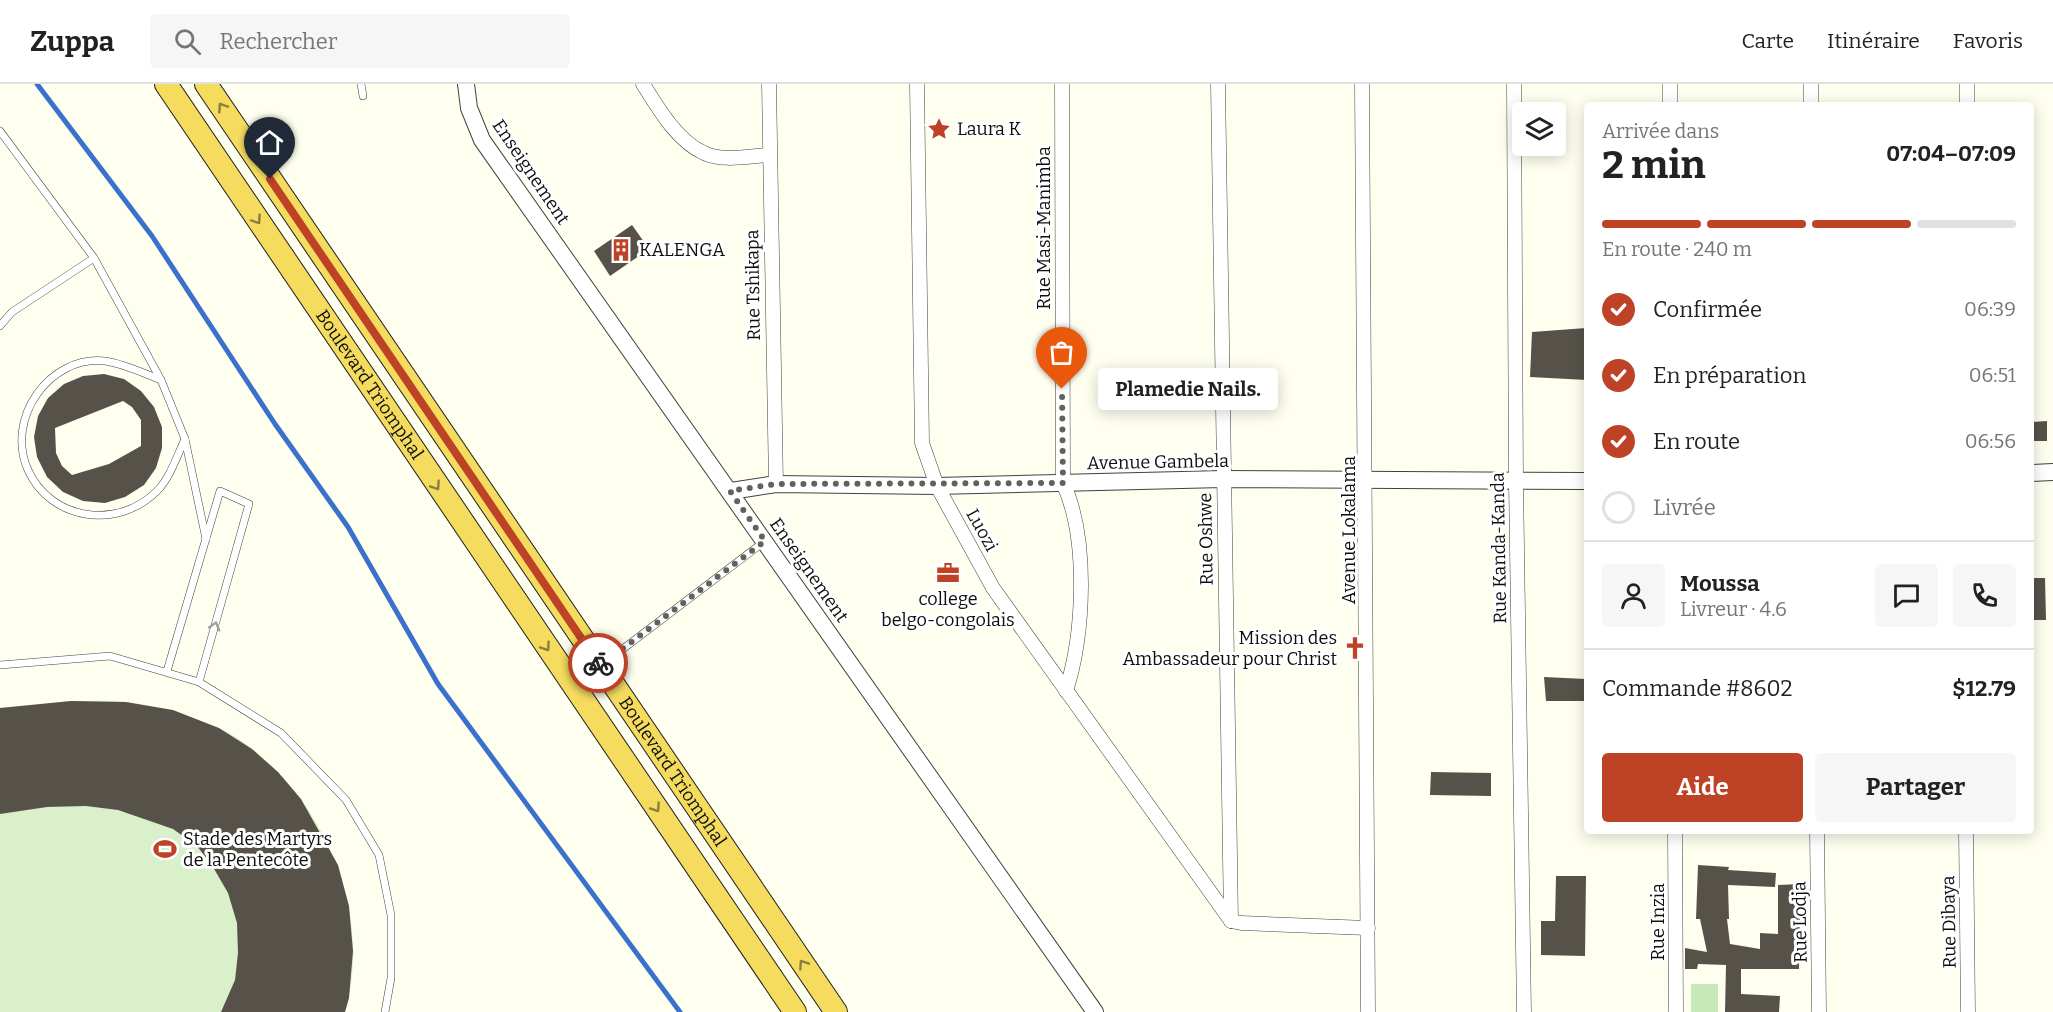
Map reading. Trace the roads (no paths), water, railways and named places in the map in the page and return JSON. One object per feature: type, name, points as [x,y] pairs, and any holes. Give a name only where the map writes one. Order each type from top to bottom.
[{"type":"highway","name":"Boulevard Triomphal","points":[[166,84],[795,1012]]},
{"type":"highway","name":"Boulevard Triomphal","points":[[206,84],[836,1012]]},
{"type":"street","name":"Enseignement","points":[[466,84],[469,108],[482,140],[1095,1012]]},
{"type":"street","points":[[644,84],[686,141],[705,154],[727,158],[768,155]]},
{"type":"street","name":"Rue Tshikapa","points":[[769,84],[768,155],[776,484]]},
{"type":"street","name":"Luozi","points":[[917,84],[922,443],[937,486],[993,588],[1231,921]]},
{"type":"street","name":"Rue Masi-Manimba","points":[[1062,84],[1063,483],[1075,519],[1080,579],[1075,662],[1066,691]]},
{"type":"street","name":"Rue Oshwe","points":[[1218,84],[1231,921]]},
{"type":"street","name":"Avenue Lokalama","points":[[1362,84],[1367,480],[1368,1012]]},
{"type":"street","name":"Rue Kanda-Kanda","points":[[1514,84],[1516,482],[1524,1012]]},
{"type":"street","points":[[1670,84],[1670,102]]},
{"type":"street","points":[[1811,84],[1811,102]]},
{"type":"street","points":[[1967,84],[1967,102]]},
{"type":"street","points":[[2034,473],[2053,472]]},
{"type":"street","name":"Avenue Gambela","points":[[730,491],[776,484],[937,486],[1223,479],[1584,481]]},
{"type":"street","name":"Rue Inzia","points":[[1676,834],[1676,1012]]},
{"type":"street","name":"Rue Lodja","points":[[1817,834],[1819,1012]]},
{"type":"street","name":"Rue Dibaya","points":[[1966,834],[1968,1012]]},
{"type":"street","points":[[1231,921],[1240,924],[1368,928]]},
{"type":"lane","points":[[361,84],[363,96]]},
{"type":"lane","points":[[0,131],[94,258],[161,380],[185,440],[206,539]]},
{"type":"lane","points":[[0,326],[12,312],[94,258]]},
{"type":"lane","points":[[161,380],[130,367],[104,361],[78,364],[54,375],[36,394],[25,417],[22,443],[28,469],[42,491],[63,507],[87,516],[114,516],[138,507],[158,490],[185,440]]},
{"type":"lane","points":[[167,671],[220,491],[249,504],[199,682]]},
{"type":"lane","points":[[573,686],[765,541]]},
{"type":"lane","points":[[0,665],[110,656],[199,682],[281,733],[346,800],[379,855],[391,915],[391,978],[385,1012]]},
{"type":"waterway","points":[[37,84],[152,236],[275,424],[348,527],[438,684],[680,1012]]},
{"type":"place","name":"Laura K","points":[[939,129]]},
{"type":"place","name":"KALENGA","points":[[621,250]]},
{"type":"place","name":"Plamedie Nails.","points":[[1062,389]]},
{"type":"place","name":"college belgo-congolais","points":[[948,573]]},
{"type":"place","name":"Mission des Ambassadeur pour Christ","points":[[1355,648]]},
{"type":"place","name":"Stade des Martyrs de la Pentecôte","points":[[165,849]]}]
